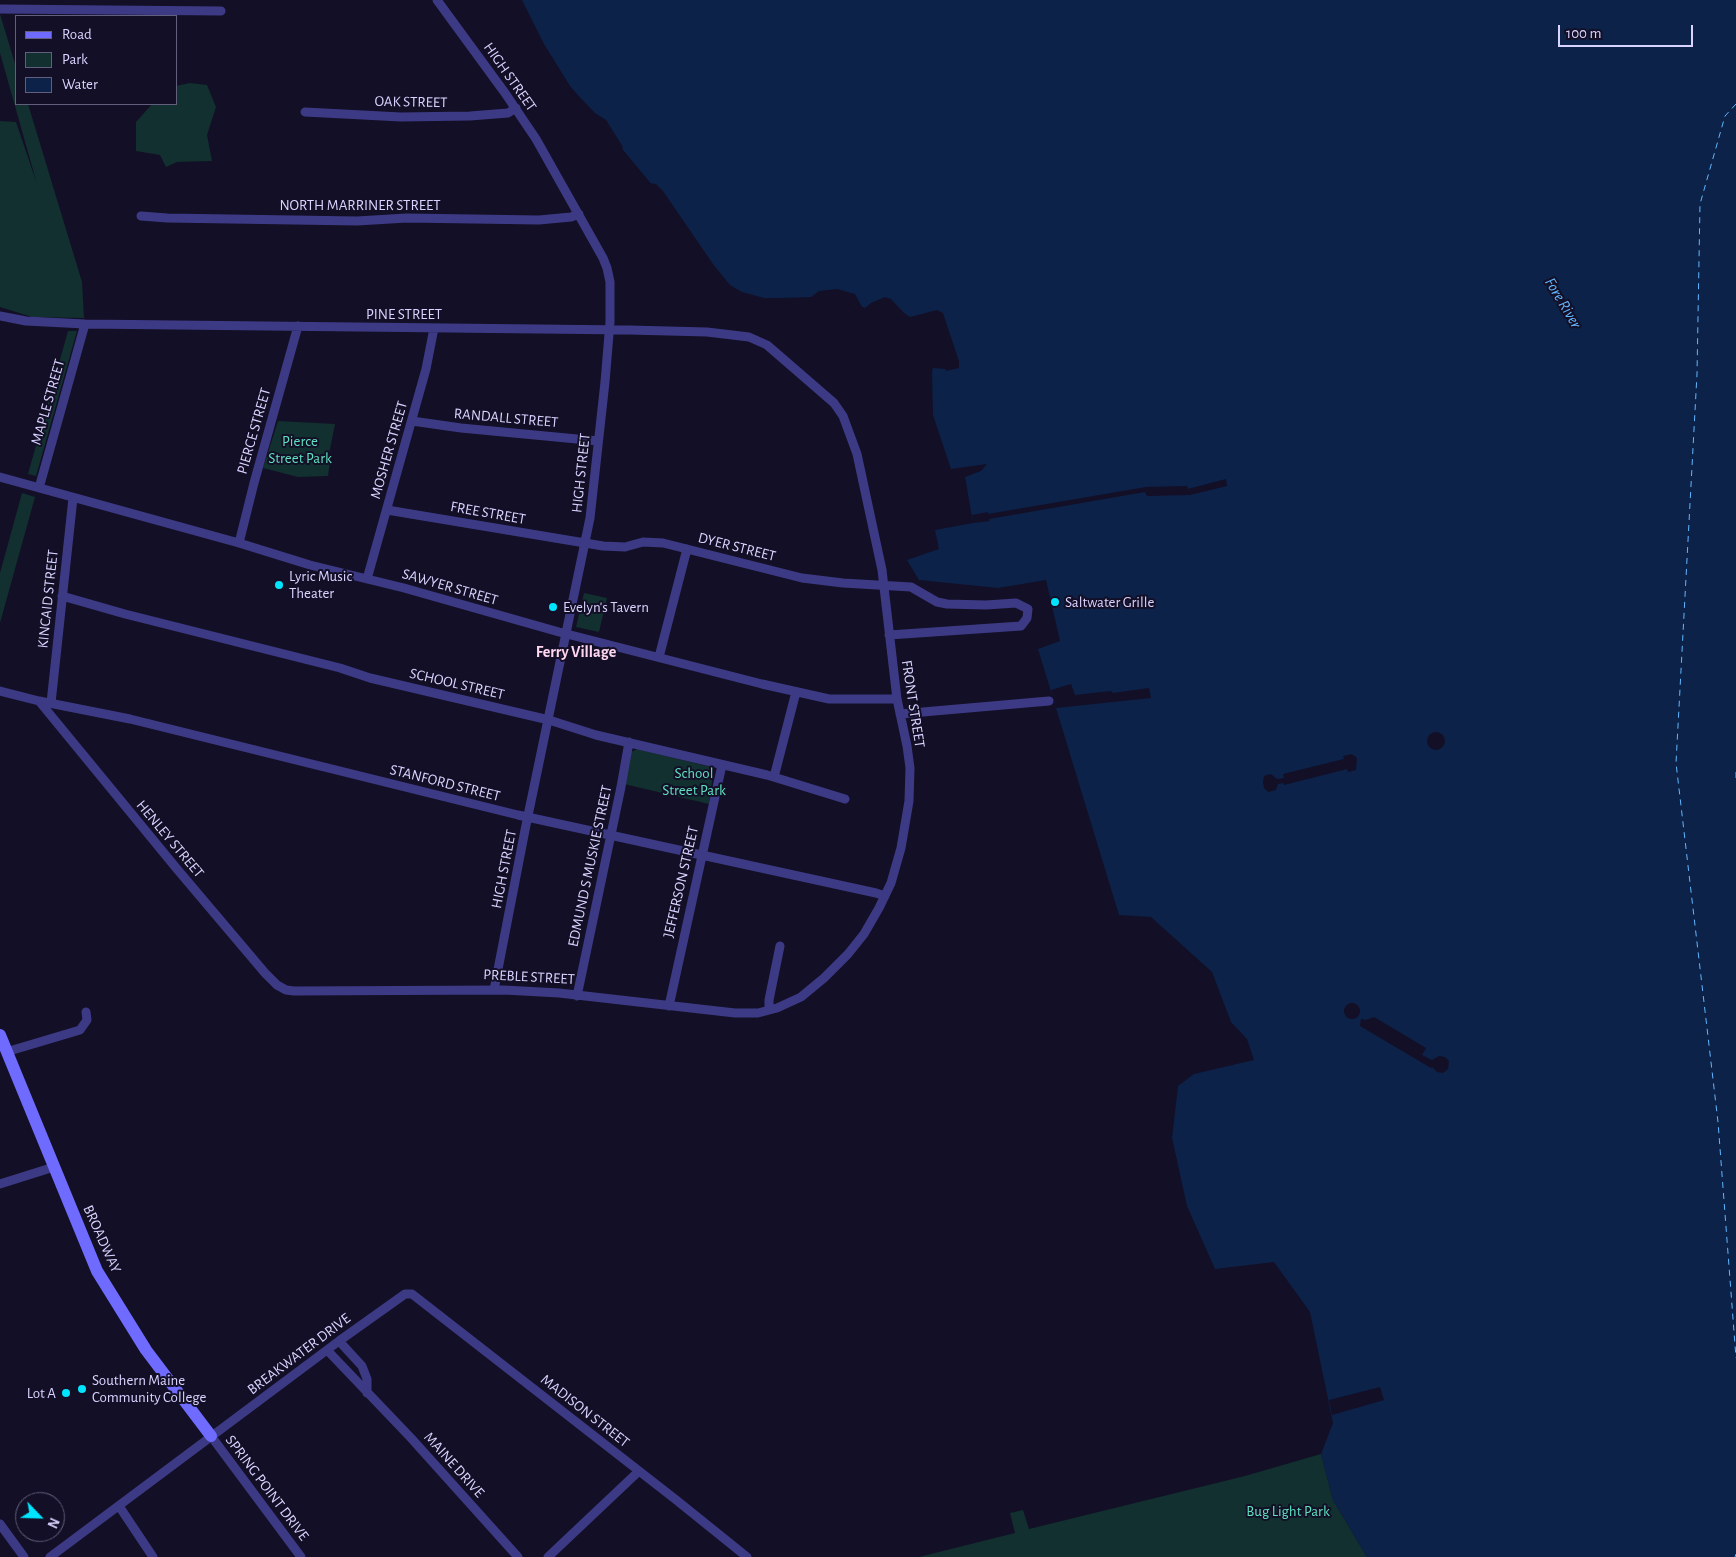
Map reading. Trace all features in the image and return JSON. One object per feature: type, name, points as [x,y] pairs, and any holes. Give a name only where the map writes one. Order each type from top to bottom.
[{"type":"street","name":"HIGH STREET","points":[[437,0],[536,138],[607,268],[610,293],[609,330],[593,494],[585,544],[494,990]]},
{"type":"street","points":[[0,9],[30,4],[102,11],[220,11]]},
{"type":"street","name":"OAK STREET","points":[[305,112],[401,117],[470,116],[508,113],[516,108]]},
{"type":"street","name":"NORTH MARRINER STREET","points":[[141,216],[357,221],[407,218],[539,220],[566,218],[579,214]]},
{"type":"street","name":"PINE STREET","points":[[0,316],[26,321],[85,324],[707,332],[749,337],[767,345],[796,371]]},
{"type":"street","name":"MAPLE STREET","points":[[39,488],[85,324]]},
{"type":"street","name":"PIERCE STREET","points":[[239,544],[298,326]]},
{"type":"street","name":"MOSHER STREET","points":[[367,578],[426,369],[434,328]]},
{"type":"street","name":"FRONT STREET","points":[[769,1010],[801,997],[838,965],[864,934],[885,896],[901,848],[909,801],[910,768],[897,699],[882,570],[857,454],[843,416],[834,403],[796,371]]},
{"type":"street","name":"RANDALL STREET","points":[[412,421],[454,428],[598,441]]},
{"type":"street","name":"SAWYER STREET","points":[[0,477],[310,565],[367,578],[566,633],[796,692],[829,699],[897,699]]},
{"type":"street","name":"KINCAID STREET","points":[[51,703],[73,498]]},
{"type":"street","name":"FREE STREET","points":[[387,510],[585,544]]},
{"type":"street","name":"DYER STREET","points":[[585,544],[625,547],[643,542],[663,543],[802,578],[911,587],[938,602],[947,604],[986,605],[1016,603],[1028,609],[1027,618],[1021,626],[1000,629],[950,630],[889,635]]},
{"type":"street","points":[[659,657],[687,549]]},
{"type":"street","name":"SCHOOL STREET","points":[[62,596],[125,614],[340,668],[370,678],[549,720],[596,735],[774,778],[845,799]]},
{"type":"street","name":"STANFORD STREET","points":[[0,691],[39,701],[130,719],[610,836],[885,896]]},
{"type":"street","points":[[774,778],[796,692]]},
{"type":"street","name":"HENLEY STREET","points":[[39,701],[133,817],[265,973],[277,986],[286,990]]},
{"type":"street","points":[[900,714],[1049,701]]},
{"type":"street","name":"EDMUND S MUSKIE STREET","points":[[577,996],[629,742]]},
{"type":"street","name":"JEFFERSON STREET","points":[[669,1006],[722,765]]},
{"type":"street","points":[[769,1010],[769,1000],[780,946]]},
{"type":"street","name":"PREBLE STREET","points":[[286,990],[317,992],[494,990],[577,996],[736,1013],[758,1013],[769,1010]]},
{"type":"street","points":[[3,1054],[80,1030],[87,1020],[86,1012]]},
{"type":"street","name":"BROADWAY","points":[[0,1035],[3,1054],[54,1167],[92,1260],[109,1293],[146,1350],[211,1436]]},
{"type":"street","points":[[0,1184],[54,1167]]},
{"type":"street","name":"BREAKWATER DRIVE","points":[[50,1557],[339,1340],[404,1294]]},
{"type":"street","name":"MADISON STREET","points":[[404,1294],[412,1294],[418,1297],[747,1557]]},
{"type":"street","points":[[339,1340],[362,1366],[368,1379],[367,1392]]},
{"type":"street","name":"MAINE DRIVE","points":[[327,1350],[411,1438],[518,1557]]},
{"type":"street","name":"SPRING POINT DRIVE","points":[[211,1436],[301,1557]]},
{"type":"street","points":[[548,1557],[640,1471]]},
{"type":"street","points":[[119,1506],[153,1557]]},
{"type":"street","points":[[0,1524],[24,1557]]},
{"type":"green space","points":[[0,14],[15,64],[15,105],[28,105],[82,282],[84,318],[32,317],[0,307],[0,121],[16,122],[37,184],[0,53]]},
{"type":"green space","points":[[190,83],[207,85],[216,107],[207,135],[212,161],[177,162],[166,167],[160,155],[136,151],[136,122],[151,105],[178,105],[178,86]]},
{"type":"green space","points":[[68,331],[77,331],[36,476],[28,474]]},
{"type":"green space","name":"Pierce Street Park","points":[[278,421],[335,424],[329,454],[331,454],[328,476],[298,477],[263,468]]},
{"type":"green space","points":[[22,493],[35,497],[0,623],[0,573]]},
{"type":"green space","points":[[584,593],[607,598],[599,632],[576,627]]},
{"type":"green space","name":"School Street Park","points":[[637,749],[711,767],[712,782],[709,804],[624,784],[631,752]]},
{"type":"green space","name":"Bug Light Park","points":[[1321,1454],[1333,1500],[1367,1557],[919,1557],[1015,1533],[1010,1513],[1023,1510],[1029,1529],[1245,1476]]},
{"type":"water","name":"Fore River","points":[[522,0],[1736,0],[1736,1557],[1367,1557],[1333,1500],[1321,1454],[1333,1423],[1310,1312],[1274,1262],[1215,1269],[1187,1206],[1172,1138],[1178,1086],[1194,1074],[1254,1060],[1247,1039],[1231,1022],[1212,972],[1151,917],[1119,915],[1038,649],[1060,641],[1046,580],[998,588],[919,580],[907,560],[939,549],[935,530],[973,523],[965,477],[981,471],[987,464],[951,469],[933,415],[933,368],[946,369],[955,367],[938,316],[902,321],[888,308],[879,305],[870,311],[843,297],[757,301],[729,289],[687,227],[570,86],[544,44]]},
{"type":"pier","points":[[571,88],[595,113],[606,120],[623,147],[621,151],[602,126],[569,89]]},
{"type":"pier","points":[[647,183],[656,184],[663,191],[713,264],[730,285],[742,292],[764,298],[811,297],[819,291],[837,289],[855,294],[862,307],[865,308],[885,297],[891,299],[910,317],[937,310],[943,313],[959,361],[959,368],[946,371],[945,367],[951,364],[940,323],[936,318],[906,323],[886,309],[880,308],[871,313],[858,313],[842,300],[814,303],[757,303],[741,300],[727,290],[703,258],[685,229]]},
{"type":"pier","points":[[1226,479],[1227,486],[1190,495],[1147,496],[1145,492],[973,523],[972,515],[988,512],[988,514],[1146,487],[1187,486],[1188,489]]},
{"type":"pier","points":[[1071,684],[1075,695],[1111,691],[1113,693],[1149,688],[1151,698],[1056,708],[1051,690]]},
{"type":"pier","points":[[1436,732],[1442,735],[1445,741],[1442,747],[1436,750],[1430,747],[1427,741],[1430,735]]},
{"type":"pier","points":[[1352,754],[1357,758],[1356,770],[1348,772],[1347,769],[1284,785],[1283,783],[1278,784],[1276,790],[1268,792],[1264,788],[1264,776],[1271,774],[1277,779],[1284,778],[1283,774],[1344,759],[1343,756]]},
{"type":"pier","points":[[1352,1003],[1360,1011],[1352,1019],[1344,1011]]},
{"type":"pier","points":[[1374,1017],[1426,1048],[1422,1055],[1432,1060],[1439,1056],[1445,1057],[1449,1061],[1448,1069],[1443,1073],[1437,1072],[1432,1067],[1360,1026],[1361,1019],[1366,1020]]},
{"type":"pier","points":[[1380,1387],[1384,1400],[1332,1415],[1329,1400]]},
{"type":"ferry route","points":[[1736,104],[1725,116],[1700,204],[1697,374],[1676,763],[1718,1122],[1736,1358]]},
{"type":"ferry route","points":[[1736,772],[1736,781]]},
{"type":"place","name":"Lyric Music Theater","points":[[279,585]]},
{"type":"place","name":"Saltwater Grille","points":[[1055,602]]},
{"type":"place","name":"Evelyn's Tavern","points":[[553,607]]},
{"type":"place","name":"Southern Maine Community College","points":[[82,1389]]},
{"type":"place","name":"Lot A","points":[[66,1393]]},
{"type":"district","name":"Ferry Village","points":[[576,652]]}]
